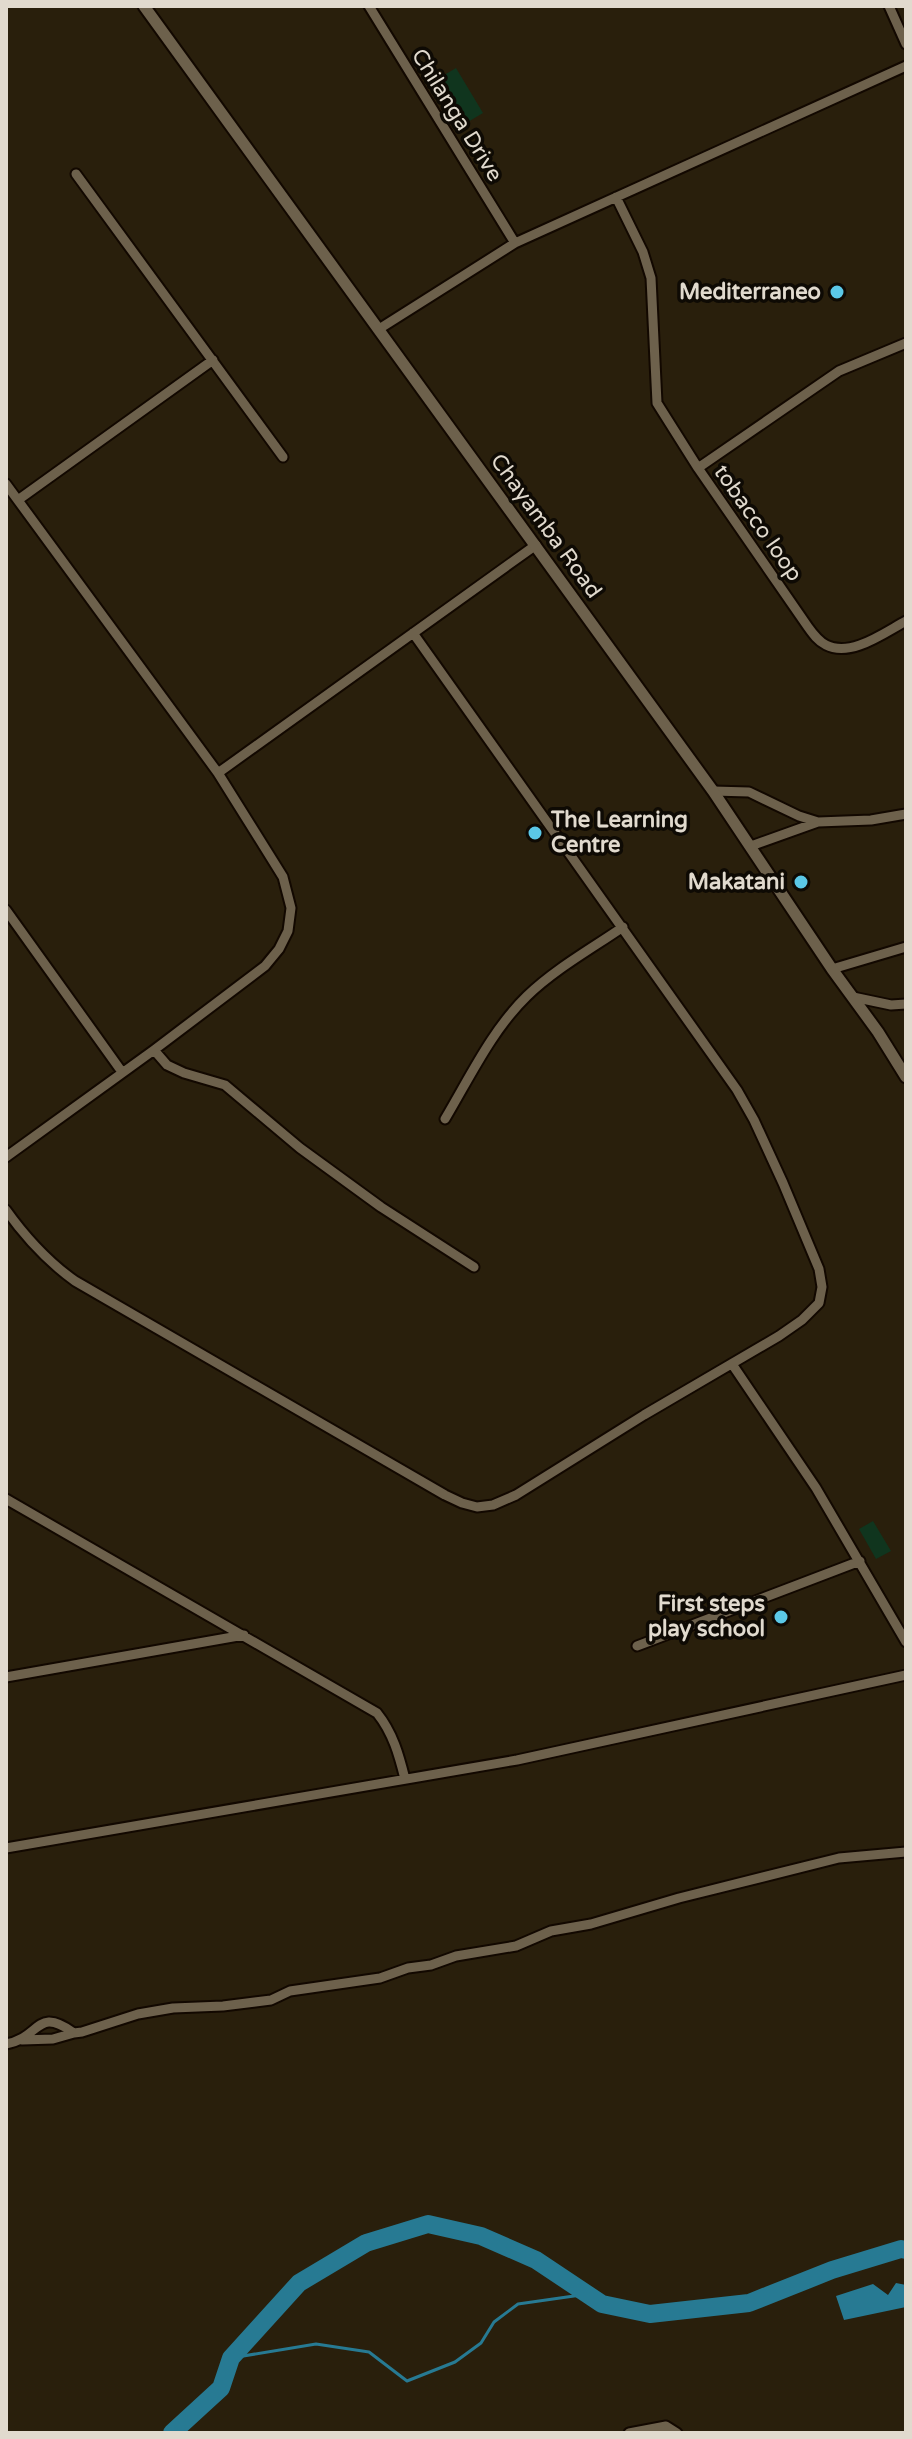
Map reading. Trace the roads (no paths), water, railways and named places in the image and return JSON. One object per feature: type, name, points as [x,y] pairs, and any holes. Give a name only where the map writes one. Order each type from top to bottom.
[{"type":"street","name":"Chayamba Road","points":[[144,6],[713,791],[906,1077]]},
{"type":"street","points":[[889,6],[906,44]]},
{"type":"street","name":"Chilanga Drive","points":[[373,7],[515,243]]},
{"type":"street","points":[[379,329],[515,243],[906,66]]},
{"type":"street","points":[[76,174],[283,457]]},
{"type":"street","points":[[616,197],[643,252],[651,278],[657,403],[698,468]]},
{"type":"street","name":"tobacco loop","points":[[906,343],[827,378],[698,468],[822,643],[836,649],[850,648],[906,621]]},
{"type":"street","points":[[18,500],[213,360]]},
{"type":"street","points":[[6,484],[218,773],[283,877],[291,908],[288,931],[265,966],[6,1157]]},
{"type":"street","points":[[218,773],[536,545]]},
{"type":"street","points":[[6,1210],[26,1238],[51,1264],[75,1281],[445,1495],[470,1506],[493,1505],[516,1495],[779,1336],[809,1315],[819,1303],[822,1278],[783,1183],[737,1090],[413,633]]},
{"type":"street","points":[[713,791],[749,792],[818,822]]},
{"type":"street","points":[[751,846],[818,822],[871,820],[906,814]]},
{"type":"street","points":[[6,910],[122,1072]]},
{"type":"street","points":[[445,1119],[499,1029],[525,998],[546,979],[623,927]]},
{"type":"street","points":[[832,969],[906,947]]},
{"type":"street","points":[[853,997],[891,1005],[906,1004]]},
{"type":"street","points":[[154,1050],[167,1065],[225,1085],[300,1148],[381,1207],[474,1267]]},
{"type":"street","points":[[732,1364],[786,1442],[906,1642]]},
{"type":"street","points":[[6,1499],[377,1713],[396,1746],[405,1779]]},
{"type":"street","points":[[637,1646],[860,1561]]},
{"type":"street","points":[[6,1677],[244,1635]]},
{"type":"street","points":[[6,1848],[517,1760],[906,1675]]},
{"type":"street","points":[[6,2044],[53,2039],[138,2014],[271,2000],[290,1991],[380,1978],[456,1956],[516,1946],[551,1931],[591,1924],[679,1898],[824,1862],[906,1852]]},
{"type":"street","points":[[21,2040],[45,2022],[61,2024],[74,2033]]},
{"type":"street","points":[[629,2433],[666,2426],[677,2433]]},
{"type":"water","points":[[896,2283],[906,2285],[906,2307],[844,2320],[836,2296],[873,2284],[888,2295]]},
{"type":"waterway","points":[[172,2433],[221,2388],[231,2358],[299,2283],[366,2243],[428,2224],[481,2236],[536,2260],[602,2304],[650,2314],[749,2303],[832,2270],[906,2250]]},
{"type":"waterway","points":[[231,2358],[316,2344],[369,2352],[407,2381],[455,2362],[481,2343],[494,2322],[518,2304],[588,2294]]},
{"type":"place","name":"Mediterraneo","points":[[837,292]]},
{"type":"place","name":"The Learning Centre","points":[[535,833]]},
{"type":"place","name":"Makatani","points":[[801,882]]},
{"type":"place","name":"First steps play school","points":[[781,1617]]}]
